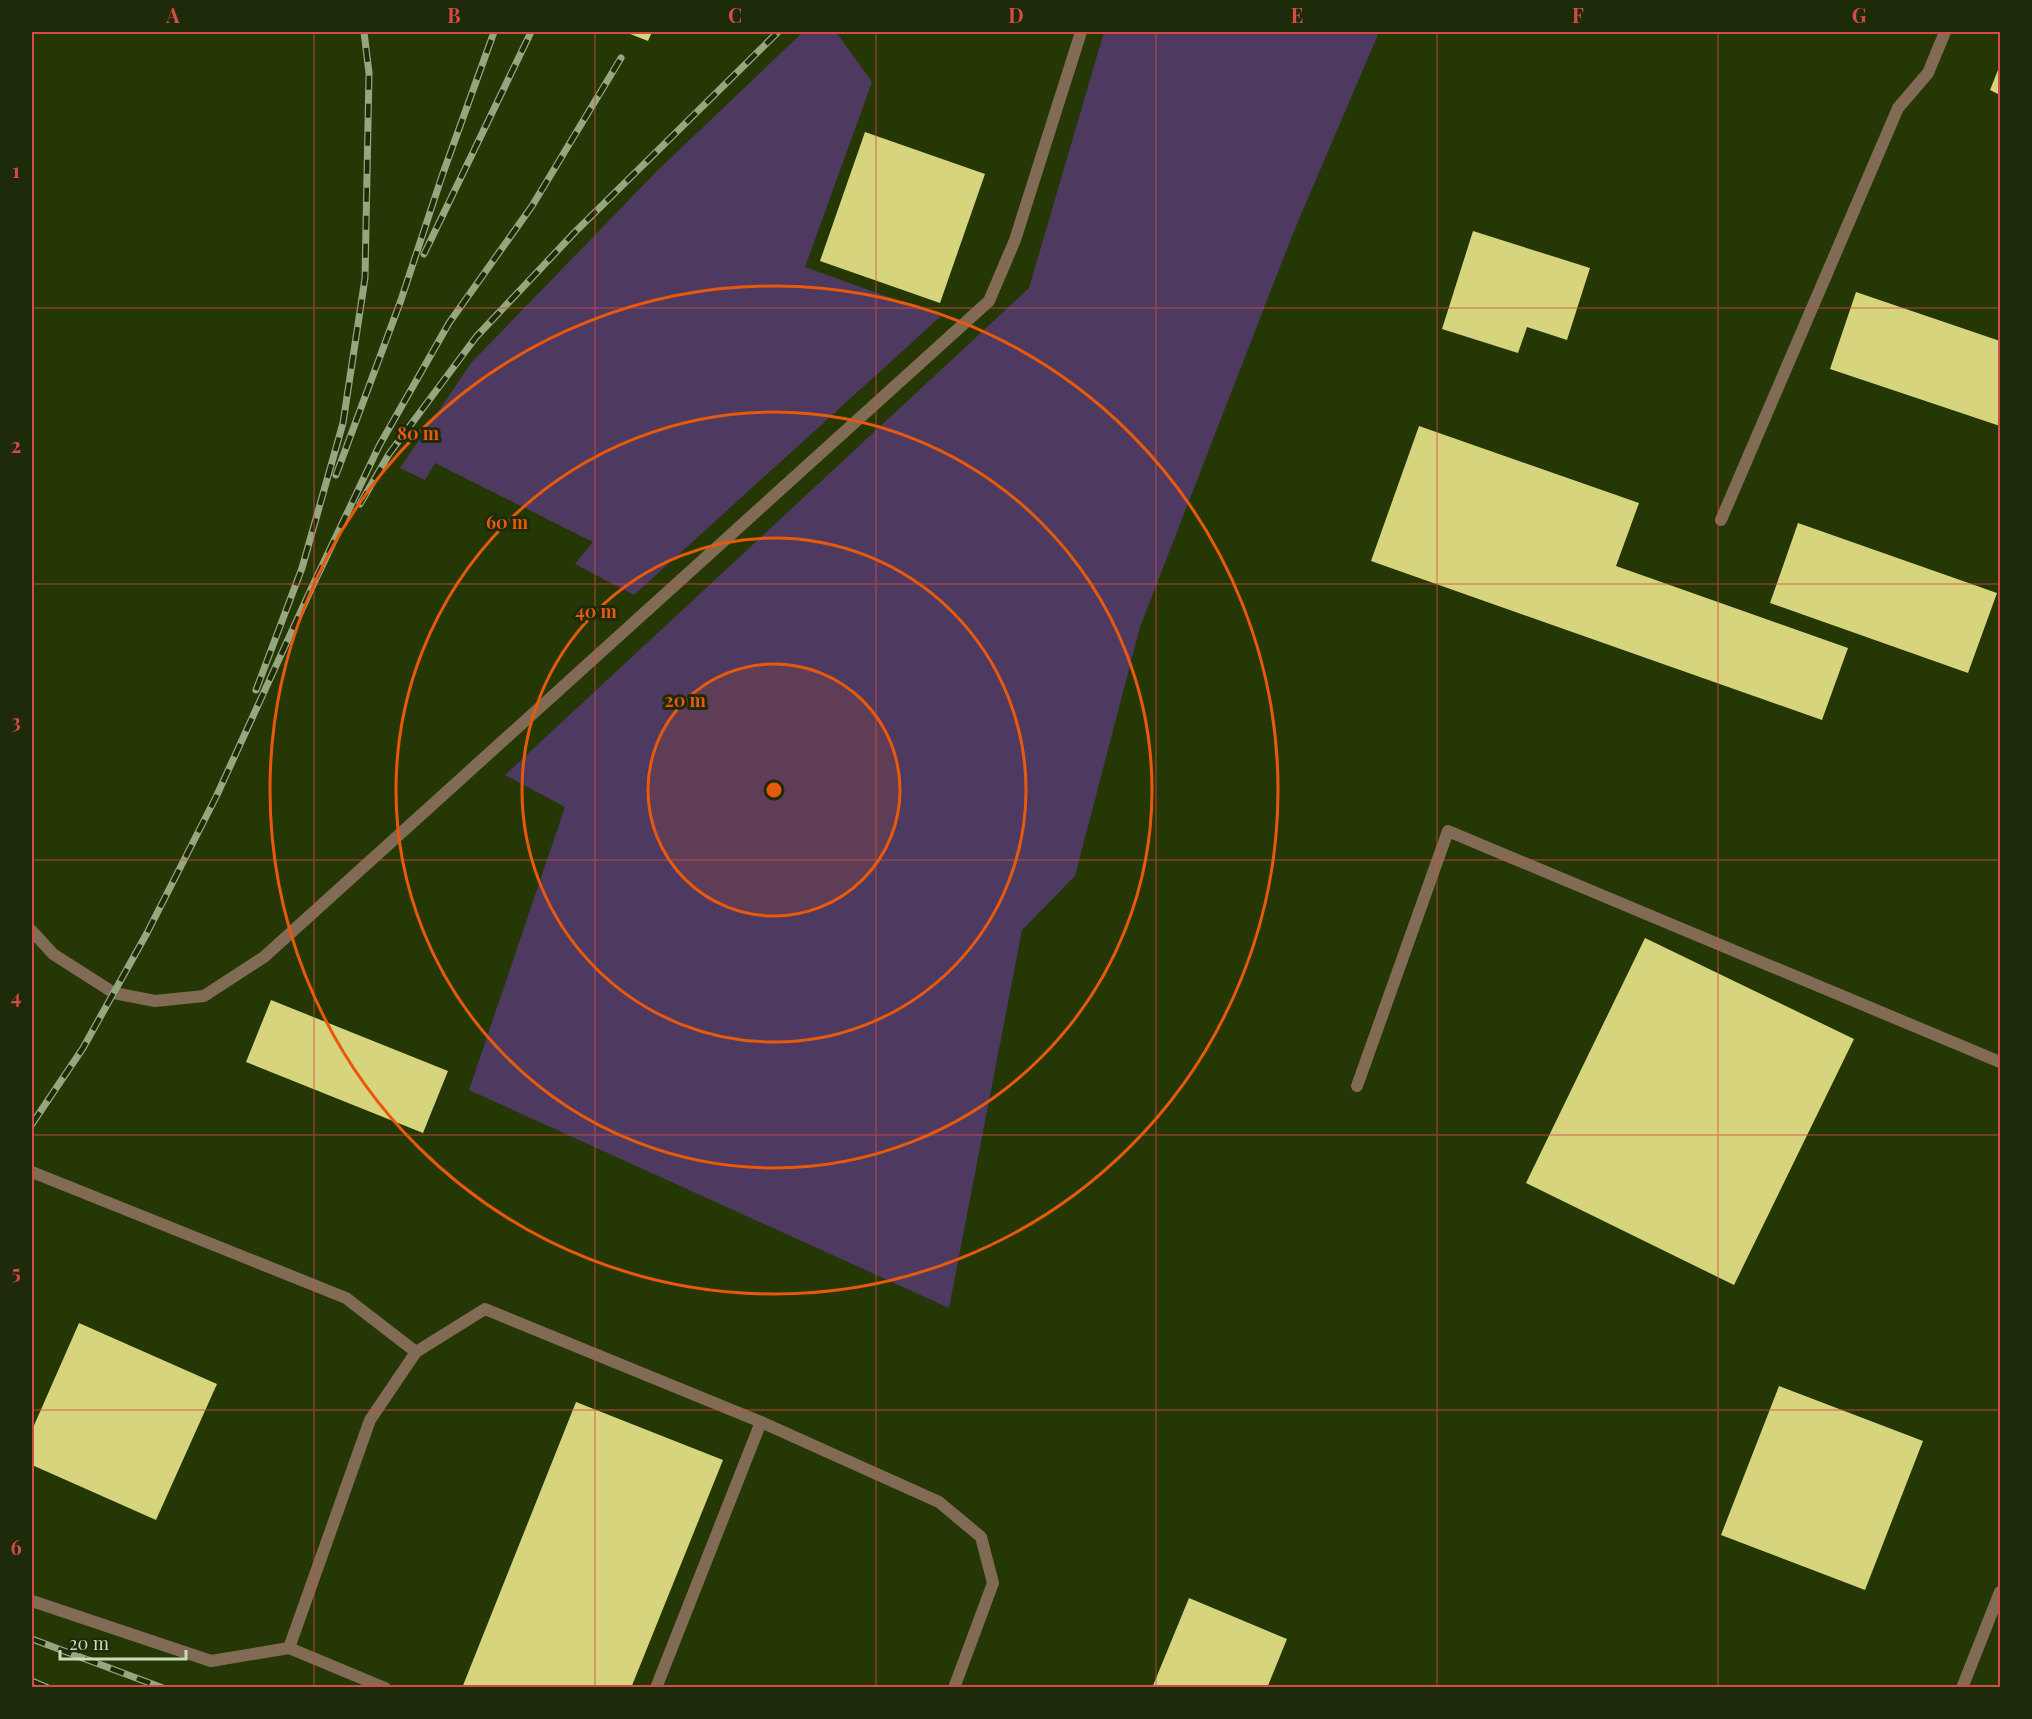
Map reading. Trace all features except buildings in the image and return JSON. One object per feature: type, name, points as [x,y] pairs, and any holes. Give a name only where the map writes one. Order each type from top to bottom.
[{"type":"street","points":[[32,931],[54,954],[114,993],[155,1000],[204,996],[264,957],[989,301],[1015,240],[1081,32]]},
{"type":"street","points":[[1721,520],[1898,108],[1928,74],[1946,32]]},
{"type":"street","points":[[1357,1086],[1448,831],[2001,1062]]},
{"type":"street","points":[[32,1172],[346,1298],[416,1352]]},
{"type":"street","points":[[289,1648],[370,1420],[416,1352],[485,1309],[761,1422],[939,1502],[981,1536],[993,1584],[954,1688]]},
{"type":"street","points":[[656,1688],[761,1422]]},
{"type":"street","points":[[1962,1688],[2001,1592]]},
{"type":"street","points":[[32,1601],[211,1661],[289,1648],[385,1688]]},
{"type":"shaded area","points":[[803,32],[836,32],[872,82],[805,267],[941,316],[634,595],[575,564],[593,542],[435,463],[425,480],[400,468],[471,363],[657,171]]},
{"type":"shaded area","points":[[1104,32],[1379,32],[1294,231],[1140,627],[1075,876],[1022,930],[949,1308],[469,1090],[565,807],[505,775],[1029,288]]},
{"type":"railway","points":[[256,690],[302,568],[343,423],[365,278],[369,73],[364,32]]},
{"type":"railway","points":[[336,475],[401,300],[442,176],[494,32]]},
{"type":"railway","points":[[424,254],[531,32]]},
{"type":"railway","points":[[360,504],[389,454],[476,337],[575,232],[778,32]]},
{"type":"railway","points":[[32,1124],[83,1048],[147,933],[216,797],[379,446],[449,323],[532,206],[621,58]]},
{"type":"railway","points":[[32,1639],[163,1688]]},
{"type":"railway","points":[[32,1681],[48,1688]]}]
